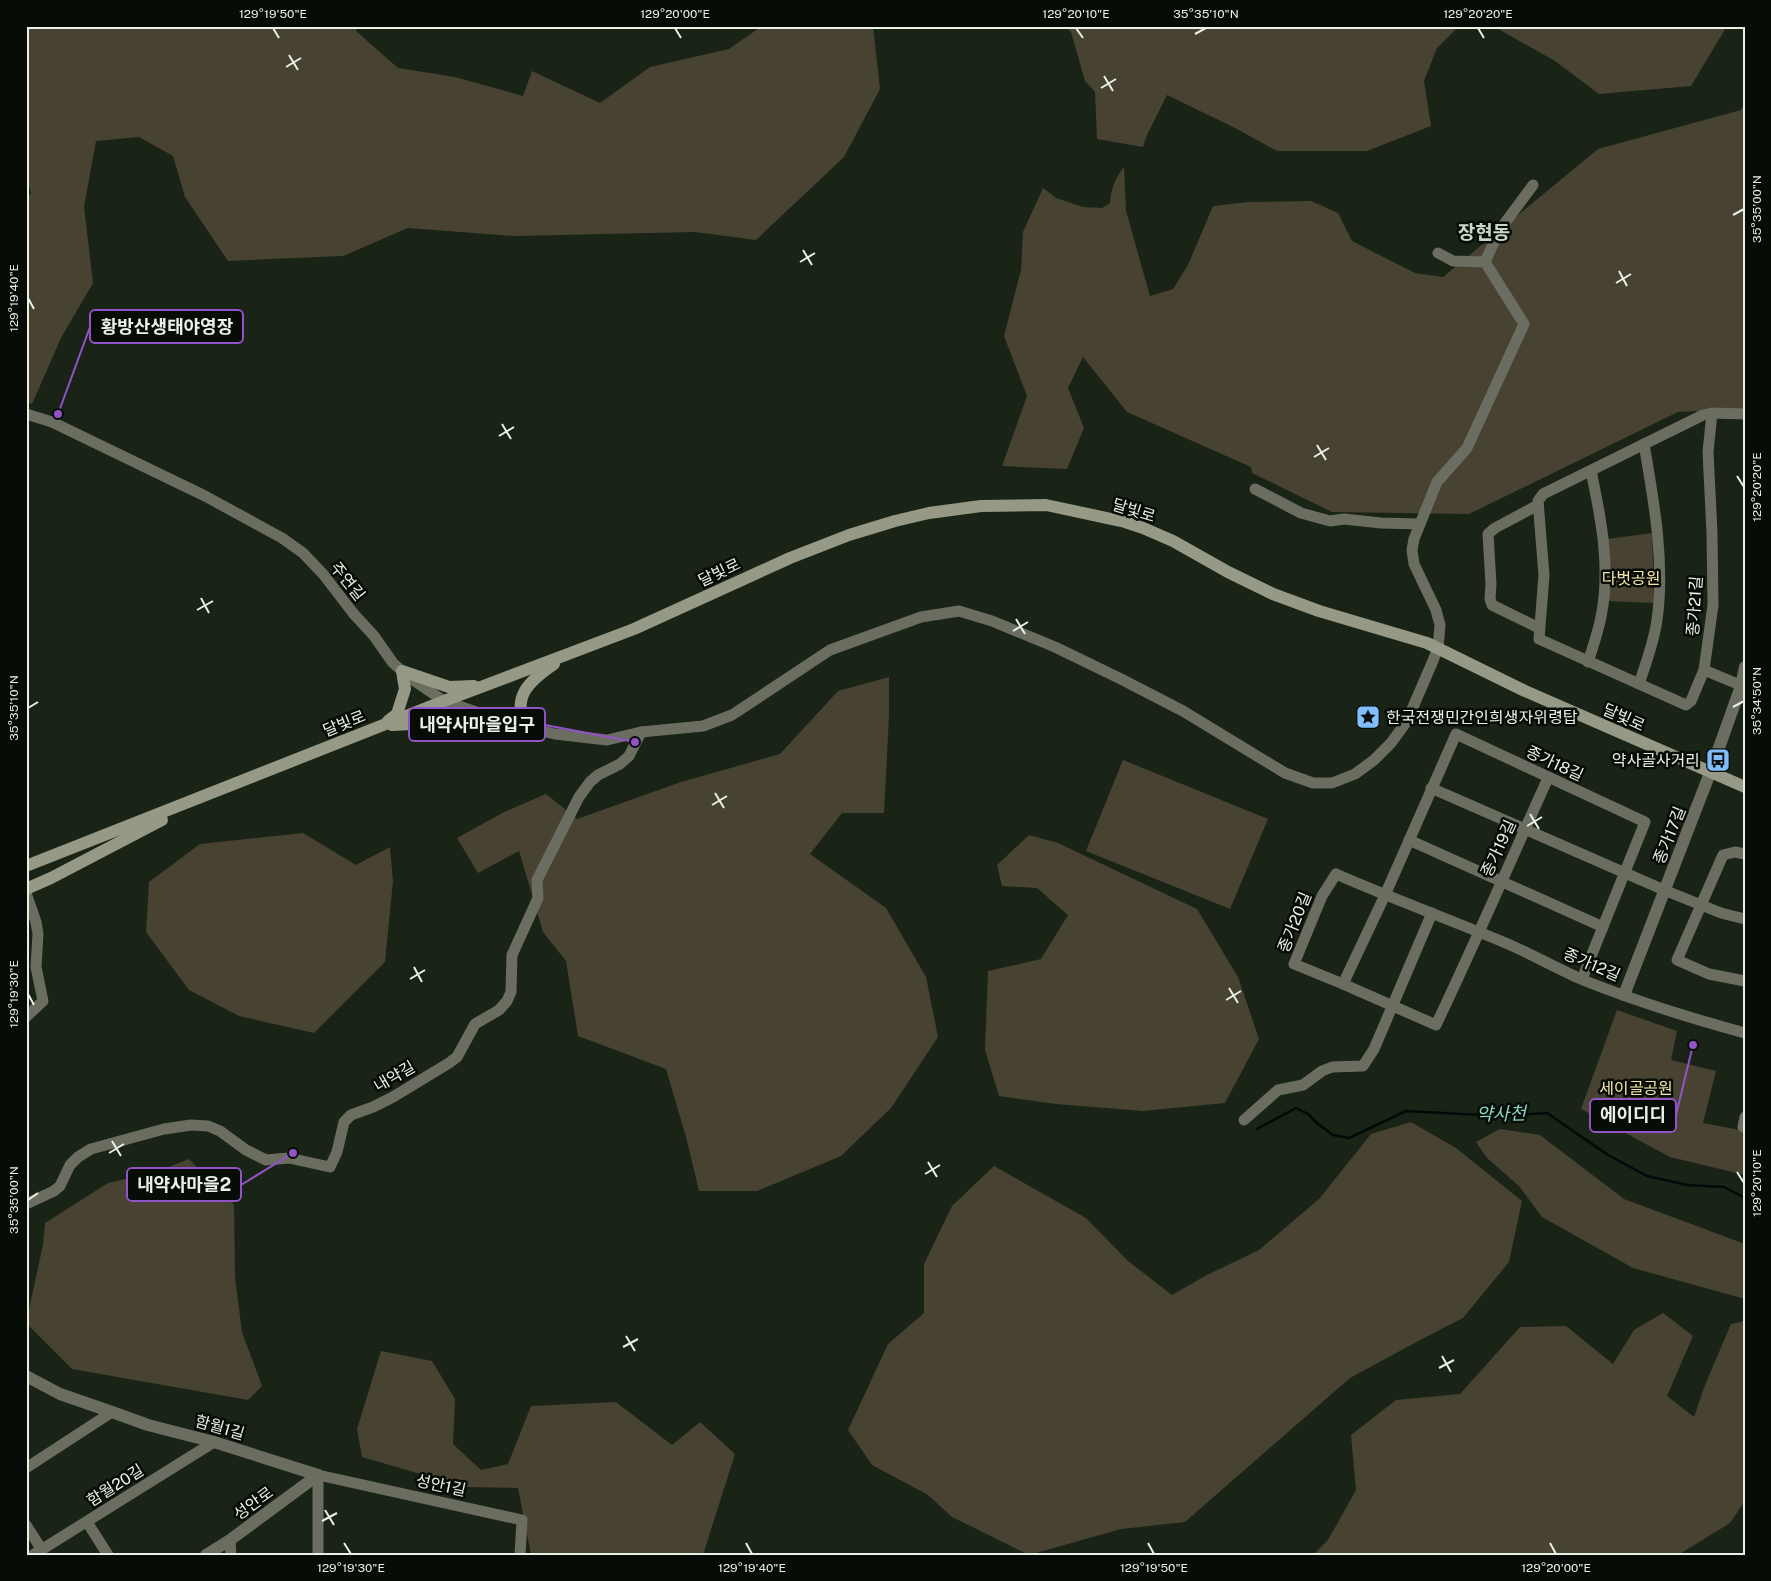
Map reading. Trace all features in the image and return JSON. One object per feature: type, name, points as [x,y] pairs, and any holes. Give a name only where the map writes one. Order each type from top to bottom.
[{"type":"main road","name":"달빛로","points":[[26,866],[444,701],[634,629],[790,558],[886,524],[956,508],[981,506],[1046,504],[1125,522],[1143,528],[1174,541],[1228,572],[1281,598],[1409,637],[1438,648],[1525,691],[1745,787]]},
{"type":"main road","points":[[527,728],[520,716],[521,695],[542,672],[566,655]]},
{"type":"main road","points":[[382,726],[396,714],[405,689],[402,671],[449,687],[485,686]]},
{"type":"main road","points":[[382,726],[453,722],[527,728]]},
{"type":"main road","points":[[26,889],[140,832],[188,802]]},
{"type":"street","points":[[1485,262],[1499,231],[1533,185]]},
{"type":"street","points":[[1438,253],[1453,261],[1485,262]]},
{"type":"street","points":[[641,732],[684,729],[703,726],[719,720],[732,715],[830,650],[921,617],[959,611],[992,621],[1054,647],[1121,679],[1183,711],[1285,773],[1313,783],[1332,783],[1354,774],[1374,760],[1391,743],[1407,721],[1438,648],[1440,626],[1436,610],[1414,564],[1412,550],[1414,539],[1437,482],[1467,448],[1524,324],[1485,262]]},
{"type":"street","points":[[1538,503],[1544,575],[1539,628],[1492,605],[1490,599],[1488,534],[1538,503],[1543,494],[1703,415],[1712,413],[1745,414]]},
{"type":"street","name":"종가21길","points":[[1539,628],[1539,639],[1686,705],[1691,701],[1704,670],[1713,605],[1708,452],[1712,413]]},
{"type":"street","name":"주연길","points":[[26,414],[52,422],[178,483],[282,538],[303,553],[323,574],[353,613],[374,636],[393,663],[444,701],[495,719],[555,734],[608,740],[641,732]]},
{"type":"street","points":[[1639,684],[1652,644],[1657,620],[1660,583],[1656,509],[1644,444]]},
{"type":"street","points":[[1588,662],[1601,616],[1605,565],[1602,519],[1590,471]]},
{"type":"street","points":[[1255,489],[1301,513],[1330,521],[1344,518],[1381,524],[1420,524]]},
{"type":"street","name":"종가17길","points":[[1624,995],[1743,686],[1745,667]]},
{"type":"street","points":[[1704,670],[1743,686]]},
{"type":"street","name":"내약길","points":[[26,1204],[54,1191],[60,1186],[70,1165],[78,1157],[91,1149],[164,1129],[191,1125],[208,1126],[220,1131],[246,1150],[266,1160],[289,1158],[330,1167],[337,1152],[344,1122],[351,1115],[393,1097],[449,1063],[457,1057],[475,1024],[500,1010],[507,1001],[511,992],[512,955],[538,898],[537,880],[568,819],[590,782],[598,774],[620,764],[630,756],[641,732]]},
{"type":"street","name":"종가18길","points":[[1385,895],[1456,734],[1645,822],[1582,979]]},
{"type":"street","name":"종가19길","points":[[1479,933],[1548,778]]},
{"type":"street","points":[[1431,788],[1664,890],[1721,913],[1745,919]]},
{"type":"street","points":[[1409,840],[1603,927]]},
{"type":"street","points":[[1740,853],[1723,855],[1678,960],[1709,974],[1745,980]]},
{"type":"street","name":"종가20길","points":[[1385,895],[1336,874],[1322,896],[1294,964],[1436,1025],[1479,933]]},
{"type":"street","points":[[26,893],[38,934],[36,967],[43,1001],[26,1017]]},
{"type":"street","points":[[1343,984],[1385,895]]},
{"type":"street","name":"종가12길","points":[[1385,895],[1508,944],[1582,979],[1696,1019],[1745,1033]]},
{"type":"street","points":[[1244,1120],[1278,1090],[1303,1085],[1322,1071],[1332,1067],[1363,1066],[1374,1049],[1432,913]]},
{"type":"street","points":[[1745,1117],[1743,1127],[1745,1127]]},
{"type":"street","name":"함월1길","points":[[26,1376],[60,1394],[112,1412],[318,1475]]},
{"type":"street","points":[[26,1468],[112,1412]]},
{"type":"street","name":"함월20길","points":[[37,1552],[214,1442]]},
{"type":"street","points":[[318,1475],[318,1555]]},
{"type":"street","name":"성안로","points":[[206,1555],[230,1540],[318,1475]]},
{"type":"street","name":"성안1길","points":[[318,1475],[522,1520],[520,1555]]},
{"type":"street","points":[[86,1522],[108,1555]]},
{"type":"street","points":[[26,1525],[37,1552]]},
{"type":"street","points":[[230,1540],[231,1555]]},
{"type":"green space","points":[[26,26],[359,26],[356,31],[398,68],[455,77],[523,96],[532,71],[600,103],[650,67],[729,49],[762,26],[873,26],[880,89],[844,157],[756,240],[695,232],[515,236],[408,228],[343,256],[228,261],[185,197],[173,156],[139,137],[96,141],[84,207],[93,283],[61,338],[32,404],[26,402],[26,197],[31,193],[26,179]]},
{"type":"green space","points":[[1065,26],[1459,26],[1437,48],[1424,81],[1431,126],[1367,151],[1277,151],[1167,95],[1143,147],[1097,139],[1095,92],[1085,81],[1071,32]]},
{"type":"green space","points":[[1493,26],[1727,26],[1691,86],[1599,94],[1555,61]]},
{"type":"green space","points":[[1745,103],[1745,409],[1678,412],[1469,514],[1332,512],[1252,473],[1251,467],[1127,412],[1083,357],[1068,388],[1084,428],[1067,469],[1002,466],[1027,396],[1004,336],[1021,270],[1023,232],[1043,188],[1056,198],[1083,207],[1102,208],[1110,203],[1114,184],[1124,167],[1126,211],[1150,296],[1173,289],[1188,265],[1213,206],[1249,202],[1311,201],[1338,213],[1352,241],[1415,273],[1443,277],[1598,149],[1741,110]]},
{"type":"green space","name":"다벗공원","points":[[1652,533],[1654,603],[1606,601],[1607,539]]},
{"type":"green space","points":[[889,677],[884,813],[842,813],[810,854],[886,908],[926,977],[938,1037],[891,1108],[841,1156],[757,1191],[699,1191],[686,1137],[666,1069],[578,1036],[566,961],[543,932],[519,851],[478,873],[457,838],[504,812],[546,794],[577,819],[681,782],[780,754],[838,691]]},
{"type":"green space","points":[[1123,760],[1268,819],[1230,909],[1086,851]]},
{"type":"green space","points":[[303,833],[356,865],[390,847],[393,881],[385,962],[314,1033],[239,1016],[189,990],[146,932],[149,882],[200,844]]},
{"type":"green space","points":[[1029,835],[1058,843],[1197,909],[1238,977],[1259,1039],[1225,1103],[1143,1111],[1056,1104],[999,1096],[985,1050],[988,971],[1041,959],[1068,915],[1037,888],[1002,886],[997,865]]},
{"type":"green space","name":"세이골공원","points":[[1617,1010],[1677,1031],[1671,1060],[1716,1071],[1703,1123],[1745,1131],[1745,1175],[1670,1157],[1581,1109]]},
{"type":"green space","points":[[1411,1122],[1456,1148],[1522,1201],[1509,1262],[1463,1318],[1350,1378],[1185,1522],[1121,1529],[1029,1555],[952,1517],[928,1495],[872,1465],[848,1430],[888,1344],[924,1313],[924,1264],[952,1206],[994,1166],[1086,1218],[1128,1261],[1172,1295],[1205,1276],[1259,1250],[1319,1199],[1371,1134]]},
{"type":"green space","points":[[1500,1129],[1540,1135],[1624,1199],[1745,1244],[1745,1299],[1633,1268],[1542,1217],[1519,1186],[1487,1158],[1476,1142]]},
{"type":"green space","points":[[189,1159],[234,1205],[235,1277],[242,1332],[262,1386],[248,1400],[72,1369],[26,1323],[43,1245],[45,1223],[108,1183],[156,1172]]},
{"type":"green space","points":[[1663,1313],[1693,1336],[1667,1396],[1694,1417],[1705,1385],[1731,1324],[1745,1321],[1745,1501],[1730,1523],[1678,1555],[1313,1555],[1328,1540],[1356,1490],[1351,1435],[1396,1400],[1460,1394],[1520,1327],[1566,1326],[1613,1364],[1634,1330]]},
{"type":"green space","points":[[381,1351],[432,1361],[455,1399],[453,1444],[481,1470],[508,1464],[531,1406],[616,1402],[672,1445],[700,1422],[735,1454],[703,1555],[531,1555],[518,1488],[465,1487],[362,1457],[357,1429]]},
{"type":"waterway","name":"약사천","points":[[1257,1129],[1296,1108],[1308,1114],[1333,1135],[1349,1138],[1406,1111],[1498,1116],[1547,1113],[1608,1155],[1647,1176],[1687,1185],[1724,1187],[1745,1198]]},
{"type":"place","name":"황방산생태야영장","points":[[58,414]]},
{"type":"place","name":"한국전쟁민간인희생자위령탑","points":[[1368,717]]},
{"type":"place","name":"내약사마을입구","points":[[635,742]]},
{"type":"place","name":"약사골사거리","points":[[1718,760]]},
{"type":"place","name":"에이디디","points":[[1693,1045]]},
{"type":"place","name":"내약사마을2","points":[[293,1153]]},
{"type":"district","name":"장현동","points":[[1484,232]]}]
